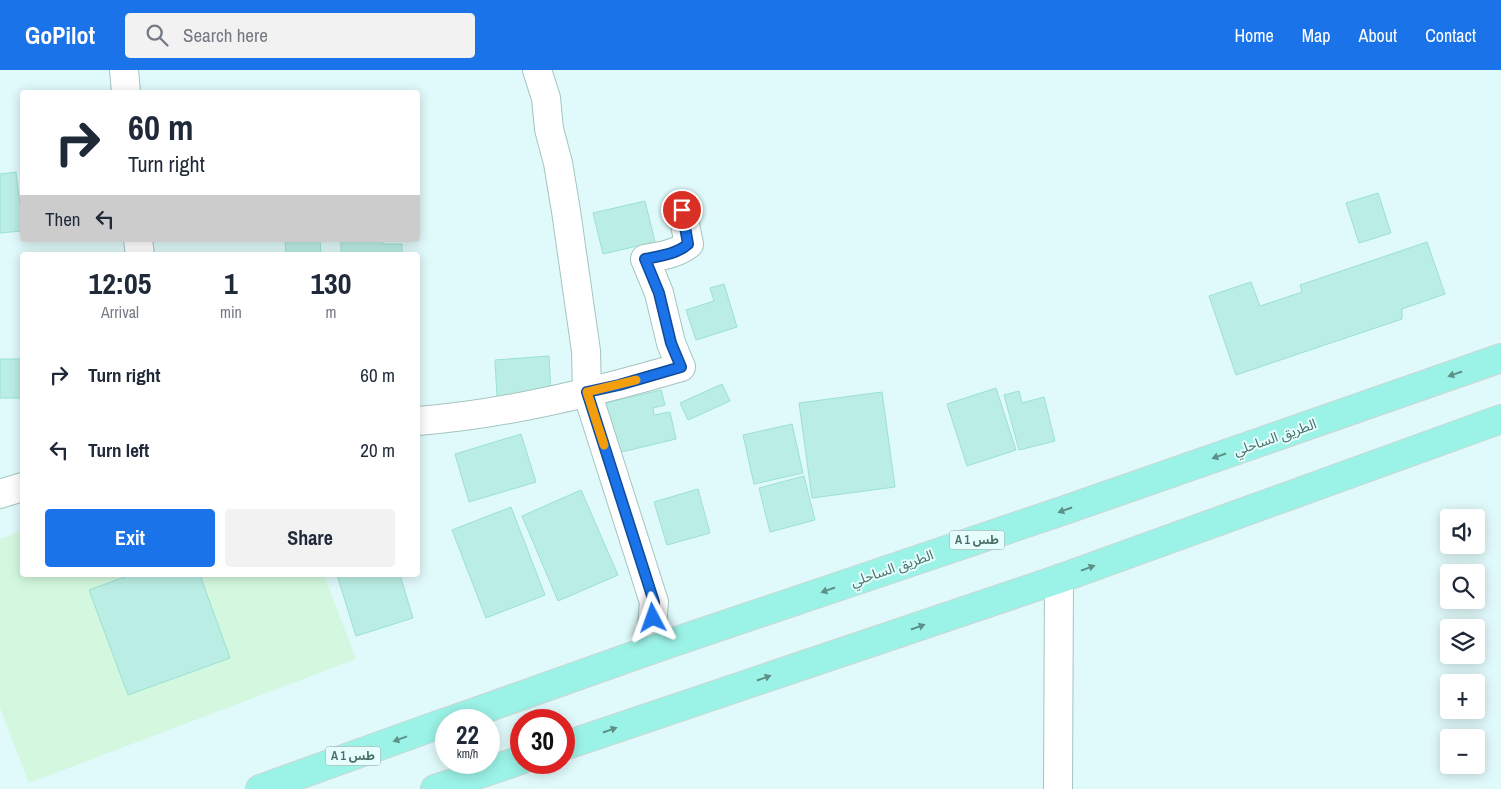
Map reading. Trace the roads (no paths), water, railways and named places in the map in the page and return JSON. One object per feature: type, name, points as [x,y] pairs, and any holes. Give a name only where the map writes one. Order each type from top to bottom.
[{"type":"highway","name":"الطريق الساحلي","points":[[484,709],[650,650],[1074,507],[1501,358]]},
{"type":"highway","points":[[575,742],[1059,579],[1501,419]]},
{"type":"highway","name":"A 1 طس","points":[[260,789],[435,726]]},
{"type":"highway","points":[[436,789],[510,764]]},
{"type":"street","points":[[124,70],[126,90]]},
{"type":"street","points":[[536,70],[546,98],[549,129],[558,163],[566,211],[586,351],[587,392],[654,602],[650,650]]},
{"type":"street","points":[[420,421],[517,407],[619,385],[681,367],[671,343],[659,293],[645,259],[664,256],[688,244],[682,210]]},
{"type":"street","points":[[0,494],[20,488]]},
{"type":"street","points":[[1058,789],[1059,579]]}]
